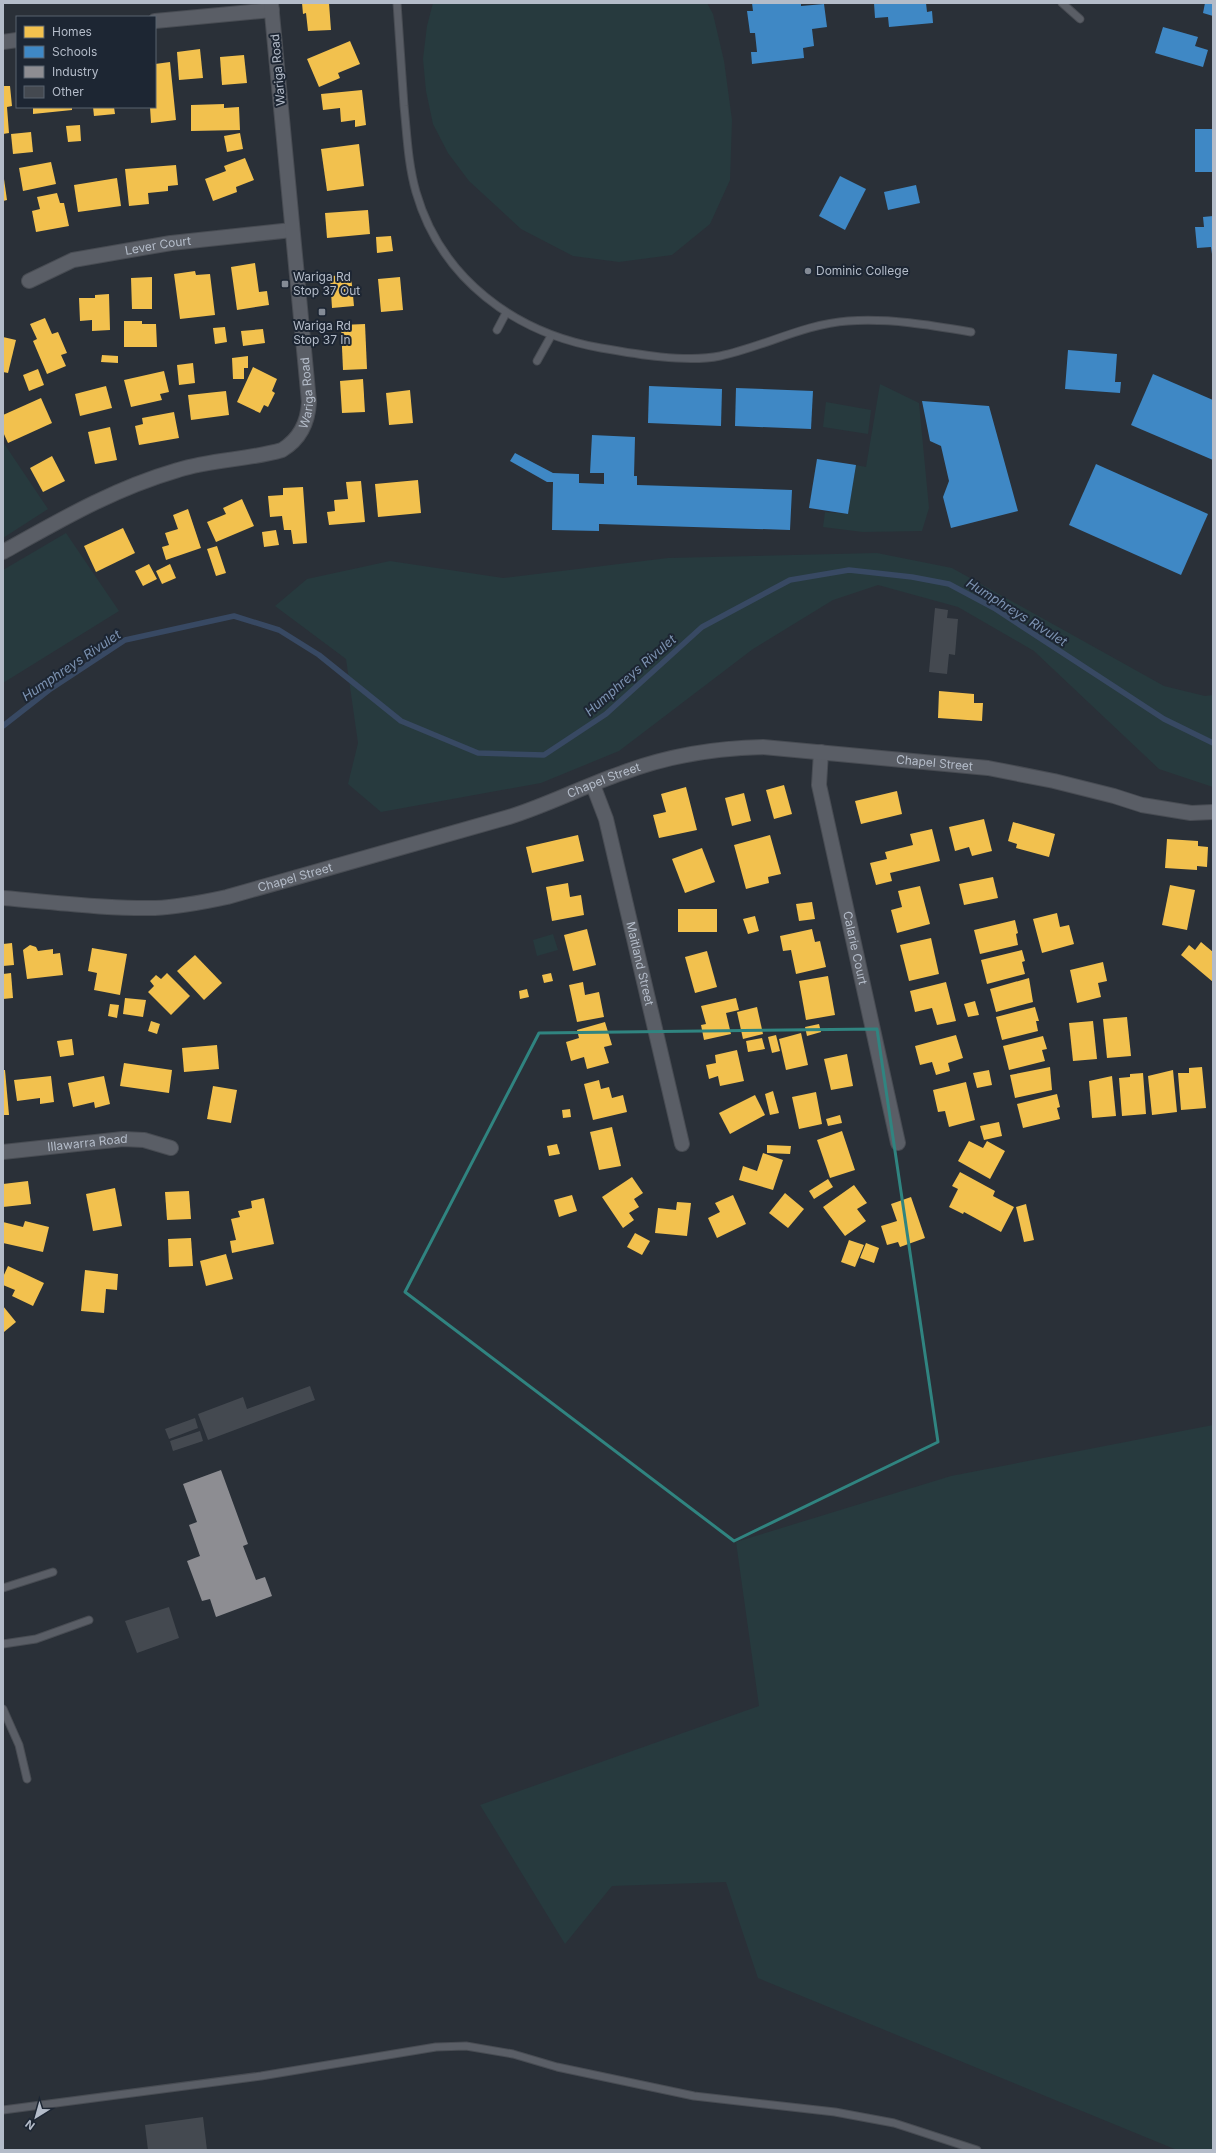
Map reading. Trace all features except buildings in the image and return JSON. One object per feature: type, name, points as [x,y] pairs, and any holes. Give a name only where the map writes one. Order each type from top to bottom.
[{"type":"street","points":[[156,21],[272,7]]},
{"type":"street","name":"Wariga Road","points":[[3,552],[86,506],[139,483],[179,469],[210,462],[272,453],[290,445],[305,426],[309,414],[309,402],[272,7]]},
{"type":"street","points":[[3,42],[16,40]]},
{"type":"street","name":"Lever Court","points":[[29,281],[72,260],[171,243],[292,230]]},
{"type":"street","name":"Chapel Street","points":[[3,898],[124,908],[156,908],[191,905],[228,897],[540,808],[622,773],[658,761],[735,747],[762,747],[988,768],[1054,781],[1148,806],[1191,813],[1213,812]]},
{"type":"street","name":"Calarie Court","points":[[820,752],[819,785],[898,1143]]},
{"type":"street","name":"Maitland Street","points":[[593,785],[606,819],[682,1144]]},
{"type":"street","name":"Illawarra Road","points":[[3,1152],[123,1139],[144,1140],[170,1148]]},
{"type":"lane","points":[[397,3],[408,155],[416,194],[438,242],[456,269],[477,290],[506,313],[551,336],[643,355],[693,358],[719,356],[818,327],[847,321],[897,322],[971,332]]},
{"type":"lane","points":[[1062,3],[1080,19]]},
{"type":"lane","points":[[497,330],[506,313]]},
{"type":"lane","points":[[538,362],[551,336]]},
{"type":"lane","points":[[3,1588],[53,1572]]},
{"type":"lane","points":[[3,1644],[36,1639],[89,1620]]},
{"type":"lane","points":[[3,1710],[19,1745],[27,1779]]},
{"type":"lane","points":[[3,2110],[262,2076],[436,2047],[466,2046],[513,2054],[557,2067],[694,2096],[835,2112],[894,2123],[977,2150]]},
{"type":"highlighted area","points":[[877,1029],[938,1442],[734,1541],[405,1292],[539,1033]]},
{"type":"green space","points":[[433,3],[707,3],[713,14],[724,61],[732,120],[730,180],[710,224],[672,255],[619,262],[573,256],[521,229],[469,181],[448,153],[433,124],[426,91],[423,59],[427,26]]},
{"type":"green space","points":[[880,384],[919,403],[929,508],[922,531],[863,532],[823,527],[825,512],[848,514],[856,465],[866,467]]},
{"type":"green space","points":[[826,402],[871,410],[868,434],[823,427]]},
{"type":"green space","points":[[3,442],[48,509],[3,538]]},
{"type":"green space","points":[[66,533],[119,611],[3,683],[3,570]]},
{"type":"green space","points":[[877,553],[952,568],[1164,686],[1205,696],[1213,695],[1213,787],[1159,769],[1034,651],[958,607],[878,585],[833,600],[753,649],[619,751],[541,783],[381,812],[348,784],[358,743],[346,659],[275,606],[307,579],[390,561],[503,578],[668,558]]},
{"type":"green space","points":[[553,934],[558,950],[537,956],[533,940]]},
{"type":"green space","points":[[1213,1425],[1213,2150],[1177,2150],[758,1978],[726,1882],[612,1886],[565,1944],[480,1805],[759,1706],[736,1542],[951,1476]]},
{"type":"waterway","name":"Humphreys Rivulet","points":[[3,726],[49,690],[125,640],[234,616],[279,630],[319,655],[401,721],[478,753],[544,755],[606,714],[702,627],[790,580],[849,570],[912,577],[949,584],[994,608],[1164,719],[1213,743]]},
{"type":"place","name":"Dominic College","points":[[808,271]]},
{"type":"place","name":"Wariga Rd Stop 37 Out","points":[[285,284]]},
{"type":"place","name":"Wariga Rd Stop 37 In","points":[[322,312]]}]
